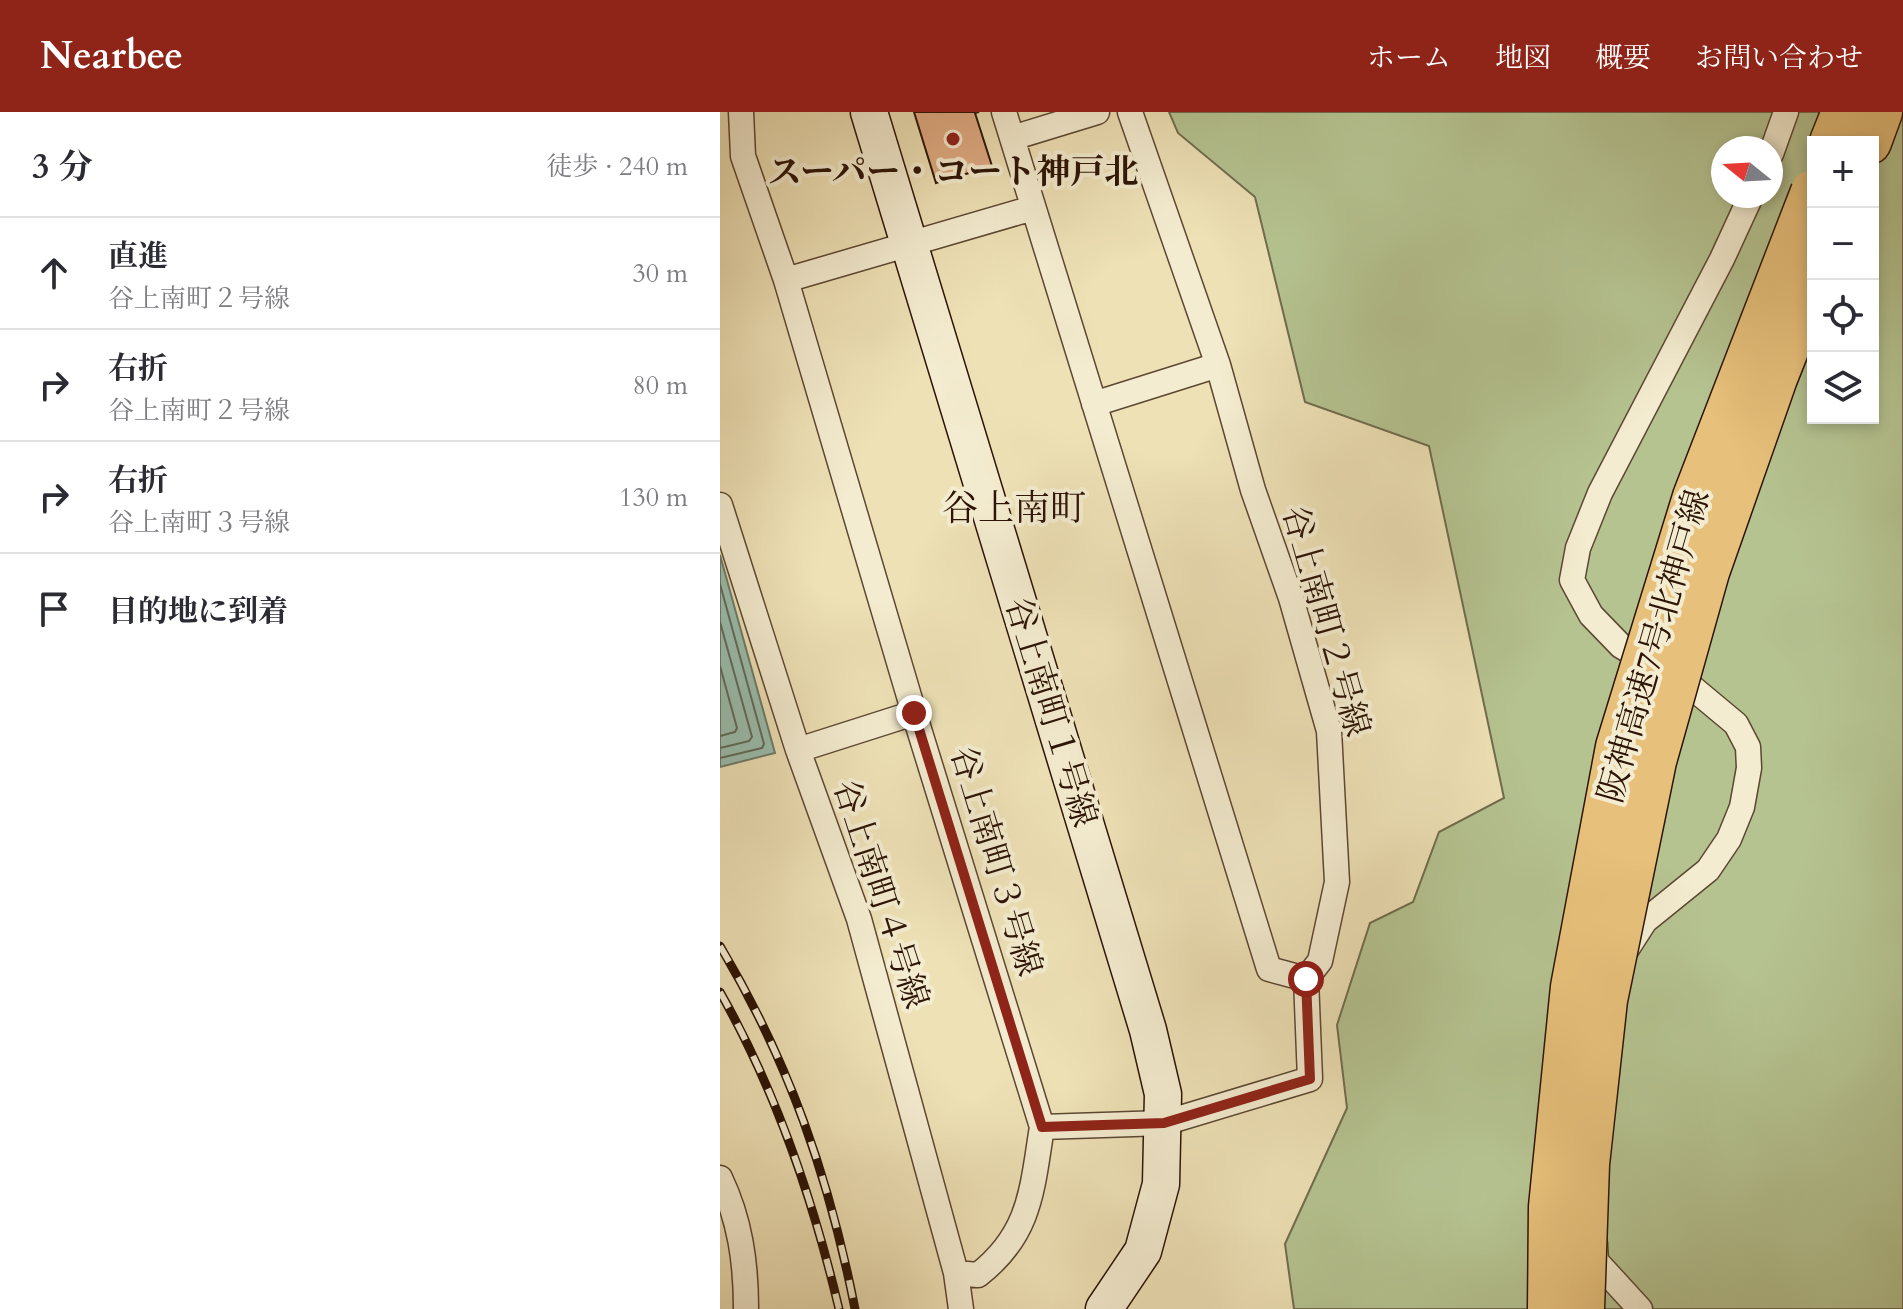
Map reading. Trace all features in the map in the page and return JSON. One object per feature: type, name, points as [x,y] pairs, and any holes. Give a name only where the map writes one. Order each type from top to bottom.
[{"type":"highway","points":[[1834,136],[1844,112]]},
{"type":"highway","points":[[1871,136],[1880,112]]},
{"type":"highway","name":"阪神高速7号北神戸線","points":[[1550,1309],[1551,1207],[1573,987],[1618,747],[1695,497],[1807,208]]},
{"type":"highway","name":"阪神高速7号北神戸線","points":[[1582,1309],[1587,1164],[1605,1000],[1654,761],[1707,572],[1775,378],[1807,297]]},
{"type":"street","name":"谷上南町３号線","points":[[741,112],[731,160],[786,280],[914,713],[1042,1127],[1033,1182],[1021,1226],[999,1259],[978,1275],[956,1273]]},
{"type":"street","name":"谷上南町１号線","points":[[869,112],[1148,1030],[1163,1094],[1161,1184],[1143,1251],[1104,1309]]},
{"type":"street","points":[[1004,112],[1269,969],[1306,979]]},
{"type":"street","points":[[1012,138],[1097,112]]},
{"type":"street","name":"谷上南町２号線","points":[[1042,1127],[1164,1123],[1310,1079],[1306,979],[1320,961],[1337,882],[1329,731],[1291,598],[1253,490],[1218,365],[1130,112]]},
{"type":"street","points":[[1777,136],[1786,112]]},
{"type":"street","points":[[786,280],[1033,208]]},
{"type":"street","points":[[1640,1309],[1596,1261],[1591,1207],[1591,1128],[1606,1024],[1622,956],[1645,921],[1708,870],[1729,839],[1742,807],[1749,768],[1748,747],[1736,724],[1694,689],[1621,646],[1591,615],[1572,580],[1578,548],[1600,493],[1745,208]]},
{"type":"street","points":[[1094,404],[1218,365]]},
{"type":"street","name":"谷上南町４号線","points":[[720,505],[798,750],[859,919],[956,1273],[961,1309]]},
{"type":"street","points":[[798,750],[914,713]]},
{"type":"street","points":[[720,1178],[735,1210],[746,1273],[746,1309]]},
{"type":"green space","points":[[1169,112],[1903,112],[1903,1309],[1294,1309],[1285,1244],[1347,1108],[1337,1025],[1370,923],[1413,902],[1439,832],[1504,798],[1429,446],[1305,402],[1255,197],[1178,133]]},
{"type":"water","points":[[720,555],[775,753],[720,767]]},
{"type":"building","name":"スーパー・コート神戸北","points":[[914,112],[979,112],[975,113],[992,166],[936,183]]},
{"type":"railway","points":[[720,946],[767,1033],[804,1122],[833,1213],[855,1309]]},
{"type":"railway","points":[[720,992],[759,1068],[791,1146],[839,1309]]},
{"type":"place","name":"スーパー・コート神戸北","points":[[953,139]]},
{"type":"district","name":"谷上南町","points":[[1014,508]]},
{"type":"route","points":[[914,713],[1042,1127],[1164,1123],[1310,1079],[1306,979]]}]
